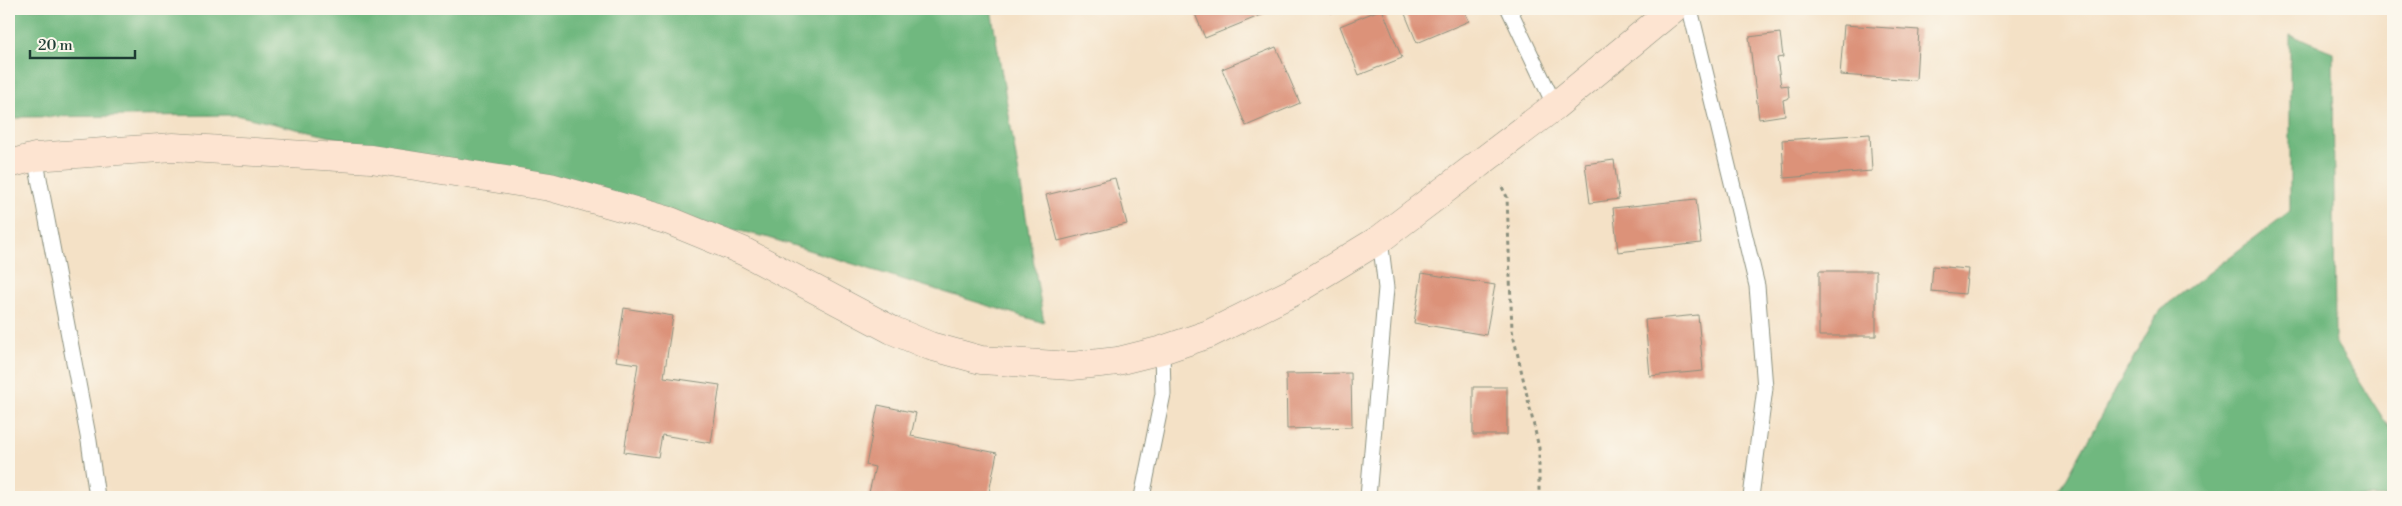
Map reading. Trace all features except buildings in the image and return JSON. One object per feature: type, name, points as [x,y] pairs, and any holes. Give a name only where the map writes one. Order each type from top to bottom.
[{"type":"street","points":[[9,164],[35,157],[173,147],[371,159],[550,187],[679,225],[743,251],[892,330],[930,346],[972,358],[1023,364],[1072,366],[1118,361],[1162,350],[1209,334],[1292,292],[1380,239],[1556,106],[1673,9]]},
{"type":"lane","points":[[1509,9],[1556,106]]},
{"type":"lane","points":[[1690,9],[1757,286],[1765,388],[1751,497]]},
{"type":"lane","points":[[35,157],[89,442],[96,497]]},
{"type":"lane","points":[[1368,497],[1386,288],[1380,239]]},
{"type":"lane","points":[[1142,497],[1163,394],[1162,350]]},
{"type":"path","points":[[1489,157],[1507,197],[1512,330],[1538,448],[1538,497]]},
{"type":"green space","points":[[9,9],[991,9],[1044,323],[766,237],[236,115],[23,117],[9,121]]},
{"type":"green space","points":[[2290,35],[2333,52],[2335,343],[2393,434],[2393,497],[2056,497],[2160,310],[2290,211]]}]
